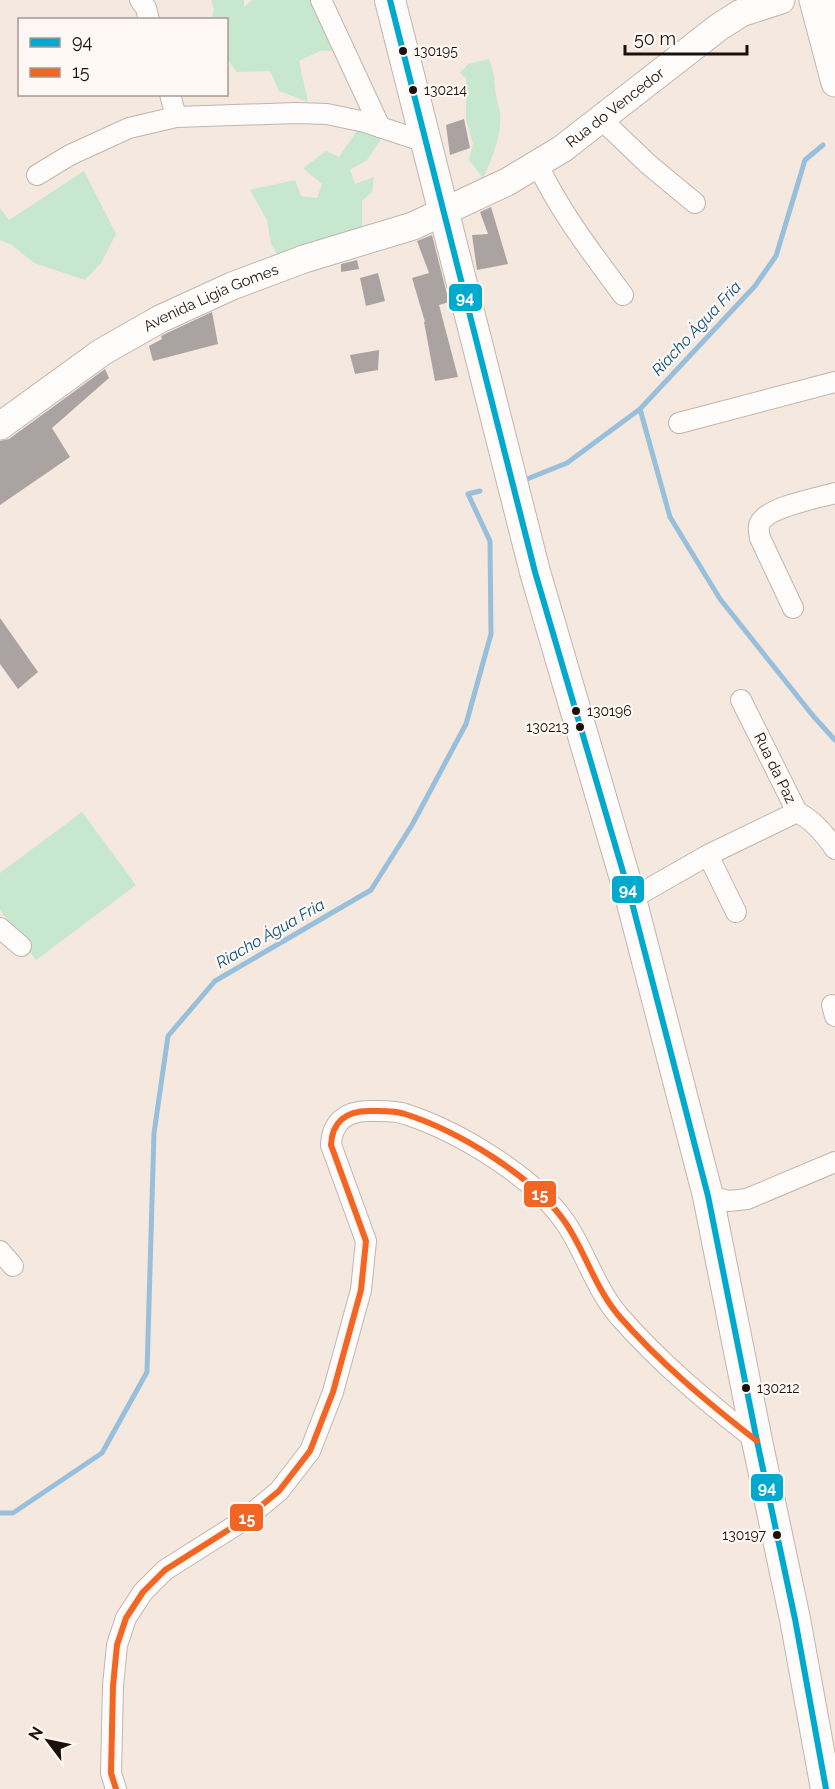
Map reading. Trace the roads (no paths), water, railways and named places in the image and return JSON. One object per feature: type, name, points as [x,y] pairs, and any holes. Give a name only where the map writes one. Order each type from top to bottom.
[{"type":"main road","points":[[390,0],[428,142],[443,211],[535,572],[631,899],[708,1196],[795,1619],[826,1789]]},
{"type":"street","points":[[140,0],[146,8],[148,18]]},
{"type":"street","points":[[321,0],[380,127]]},
{"type":"street","name":"Rua do Vencedor","points":[[443,211],[485,193],[538,165],[726,22],[741,13],[781,0]]},
{"type":"street","points":[[813,0],[835,82]]},
{"type":"street","points":[[823,36],[835,1]]},
{"type":"street","points":[[171,96],[176,117]]},
{"type":"street","points":[[37,175],[70,155],[129,128],[176,117],[327,114],[428,142]]},
{"type":"street","points":[[601,119],[648,164],[695,202]]},
{"type":"street","points":[[538,165],[549,189],[587,247],[623,295]]},
{"type":"street","name":"Avenida Ligia Gomes","points":[[0,426],[102,351],[160,318],[232,286],[304,259],[413,226],[443,211]]},
{"type":"street","points":[[679,423],[835,382]]},
{"type":"street","points":[[794,608],[760,538],[759,524],[768,514],[835,493]]},
{"type":"street","name":"Rua da Paz","points":[[631,899],[708,855],[796,812],[741,700]]},
{"type":"street","points":[[796,812],[814,824],[835,849]]},
{"type":"street","points":[[708,855],[736,912]]},
{"type":"street","points":[[0,928],[21,946]]},
{"type":"street","points":[[116,1789],[111,1773],[113,1686],[117,1645],[126,1618],[143,1592],[165,1570],[244,1521],[279,1491],[310,1451],[333,1392],[361,1290],[366,1240],[331,1145],[331,1133],[345,1116],[360,1111],[403,1113],[448,1133],[492,1158],[525,1181],[549,1203],[566,1223],[593,1275],[618,1314],[685,1383],[757,1441]]},
{"type":"street","points":[[708,1196],[729,1201],[747,1199],[835,1162]]},
{"type":"waterway","name":"Riacho Água Fria","points":[[527,479],[567,463],[640,409],[755,286],[776,256],[805,160],[823,145]]},
{"type":"waterway","points":[[640,409],[670,517],[720,599],[835,740]]},
{"type":"waterway","name":"Riacho Água Fria","points":[[0,1513],[13,1513],[102,1453],[147,1372],[154,1133],[168,1036],[215,981],[371,890],[412,825],[466,724],[491,634],[490,541],[468,494],[480,491]]},
{"type":"place","name":"130195","points":[[403,51]]},
{"type":"place","name":"130214","points":[[413,90]]},
{"type":"place","name":"130196","points":[[576,711]]},
{"type":"place","name":"130213","points":[[580,727]]},
{"type":"place","name":"130212","points":[[746,1388]]},
{"type":"place","name":"130197","points":[[777,1535]]}]
